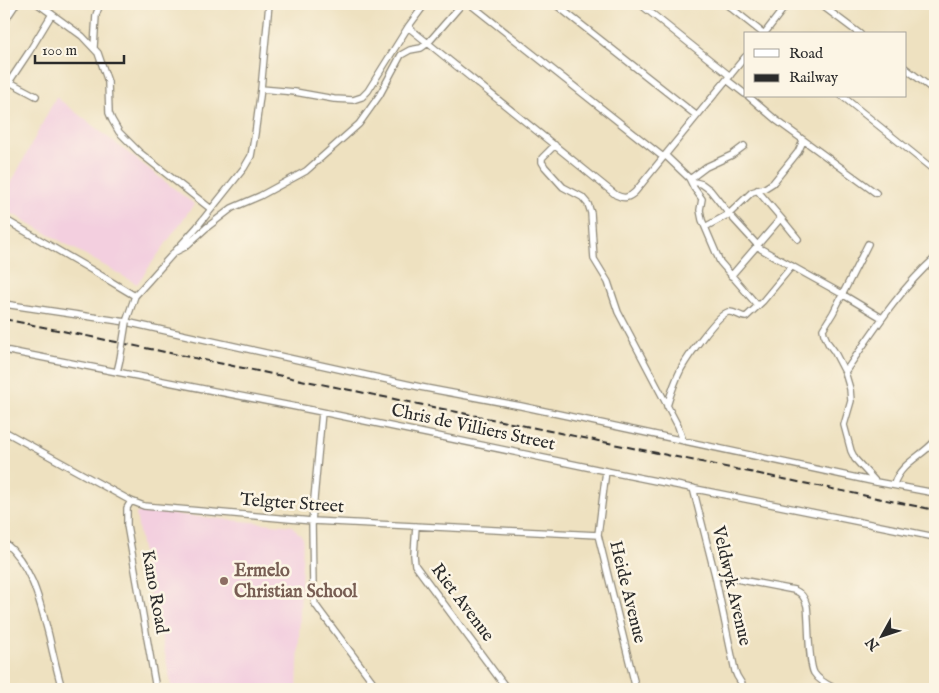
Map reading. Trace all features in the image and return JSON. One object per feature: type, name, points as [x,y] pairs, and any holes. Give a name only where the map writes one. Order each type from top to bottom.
[{"type":"street","points":[[4,22],[16,4]]},
{"type":"street","points":[[38,4],[94,47],[107,76],[109,113],[124,137],[211,209]]},
{"type":"street","points":[[94,47],[96,15],[100,4]]},
{"type":"street","points":[[117,372],[126,322],[135,296],[197,227],[244,168],[251,156],[256,134],[269,4]]},
{"type":"street","points":[[261,89],[300,92],[341,100],[359,99],[368,91],[408,27],[425,4]]},
{"type":"street","points":[[174,253],[185,247],[232,208],[260,196],[306,170],[359,124],[380,96],[402,55],[410,50],[421,48],[428,43],[462,4]]},
{"type":"street","points":[[470,4],[664,156],[690,180],[702,198],[700,213],[722,265],[758,306]]},
{"type":"street","points":[[555,4],[697,116]]},
{"type":"street","points":[[640,4],[744,92]]},
{"type":"street","points":[[726,4],[761,32]]},
{"type":"street","points":[[766,32],[787,4]]},
{"type":"street","points":[[820,4],[857,32]]},
{"type":"street","points":[[36,96],[6,81],[29,52],[52,14]]},
{"type":"street","points":[[408,27],[616,195],[623,198],[635,192],[744,58]]},
{"type":"street","points":[[906,69],[935,91]]},
{"type":"street","points":[[750,98],[776,120],[876,193]]},
{"type":"street","points":[[844,98],[935,171]]},
{"type":"street","points":[[705,227],[729,214],[748,195],[772,183],[798,152],[803,140]]},
{"type":"street","points":[[555,145],[542,158],[543,164],[563,187],[582,196],[588,204],[591,213],[594,258],[608,282],[618,312],[678,426],[683,441]]},
{"type":"street","points":[[690,180],[706,167],[732,155],[744,146]]},
{"type":"street","points":[[690,180],[702,184],[710,190],[729,214],[765,252],[882,318]]},
{"type":"street","points":[[757,190],[798,239]]},
{"type":"street","points":[[731,276],[782,218]]},
{"type":"street","points":[[4,220],[135,296]]},
{"type":"street","points":[[868,244],[823,329],[828,343],[845,372],[850,389],[851,401],[844,425],[850,451],[876,482]]},
{"type":"street","points":[[845,372],[882,318],[922,270],[935,258]]},
{"type":"street","points":[[667,406],[682,367],[718,319],[729,312],[745,317],[758,306],[792,266]]},
{"type":"street","points":[[4,304],[126,322],[420,387],[521,406],[935,493]]},
{"type":"street","name":"Chris de Villiers Street","points":[[4,350],[322,412],[935,538]]},
{"type":"street","points":[[322,412],[312,521],[315,604],[378,689]]},
{"type":"street","name":"Telgter Street","points":[[4,431],[131,502],[144,506],[312,521],[598,534]]},
{"type":"street","points":[[894,484],[902,470],[935,441]]},
{"type":"street","name":"Heide Avenue","points":[[606,471],[598,534],[636,689]]},
{"type":"street","name":"Veldwyk Avenue","points":[[693,488],[715,575],[735,671],[745,689]]},
{"type":"street","name":"Kano Road","points":[[131,502],[128,508],[127,525],[156,689]]},
{"type":"street","name":"Riet Avenue","points":[[416,526],[414,554],[416,565],[507,689]]},
{"type":"street","points":[[4,542],[11,548],[23,565],[39,597],[62,689]]},
{"type":"street","points":[[715,575],[794,590],[801,593],[807,606],[812,667],[818,677],[836,689]]},
{"type":"shaded area","points":[[56,97],[194,204],[137,284],[4,209],[4,197]]},
{"type":"shaded area","name":"Ermelo Christian School","points":[[141,511],[292,526],[303,538],[297,689],[172,689],[159,625],[155,626],[136,514]]},
{"type":"railway","points":[[4,319],[935,510]]},
{"type":"place","name":"Ermelo Christian School","points":[[224,581]]}]
